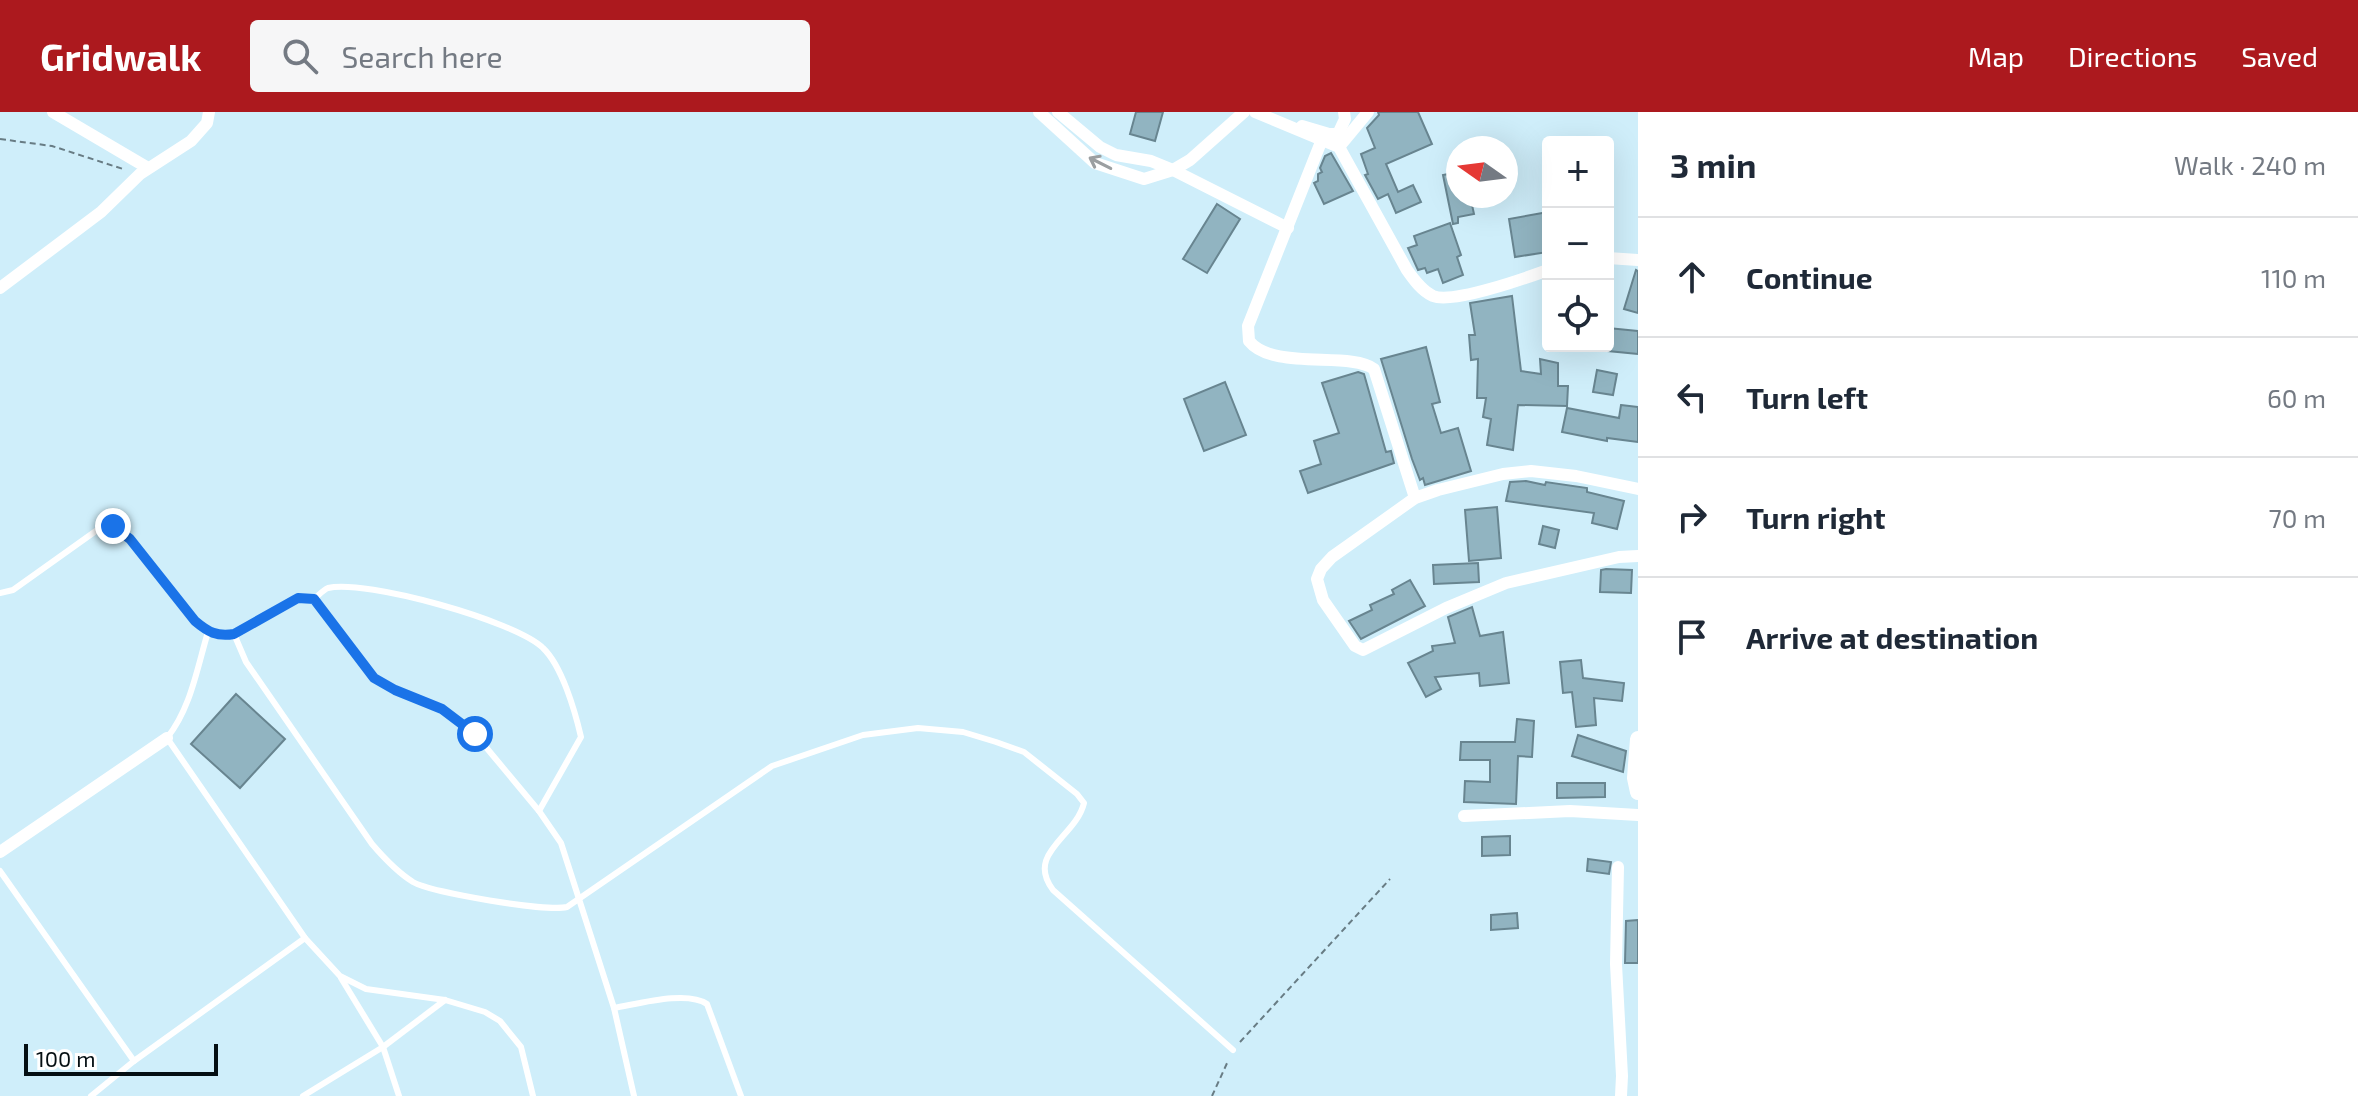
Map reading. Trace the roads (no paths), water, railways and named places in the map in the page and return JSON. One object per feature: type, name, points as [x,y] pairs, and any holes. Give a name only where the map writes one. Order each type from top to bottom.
[{"type":"street","points":[[53,112],[144,171]]},
{"type":"street","points":[[0,288],[101,212],[144,171],[191,141],[207,123],[209,112]]},
{"type":"street","points":[[1039,112],[1095,163],[1144,179],[1173,170],[1201,151],[1244,112]]},
{"type":"street","points":[[1058,112],[1100,147],[1116,155],[1151,161],[1173,170],[1288,228]]},
{"type":"street","points":[[1255,112],[1321,142],[1341,140],[1368,112]]},
{"type":"street","points":[[1274,112],[1294,123],[1341,140],[1407,270],[1420,287],[1433,296],[1443,298],[1470,294],[1542,272]]},
{"type":"street","points":[[1341,140],[1344,112]]},
{"type":"street","points":[[1321,142],[1248,326],[1249,341],[1253,346],[1286,357],[1362,363],[1374,369],[1415,498]]},
{"type":"street","points":[[1614,258],[1638,260]]},
{"type":"street","points":[[1638,489],[1576,476],[1531,471],[1489,477],[1415,498],[1332,557],[1317,579],[1323,600],[1359,649],[1369,649],[1446,608],[1506,583],[1619,557],[1638,556]]},
{"type":"street","points":[[0,852],[167,738]]},
{"type":"street","points":[[1638,739],[1635,778],[1638,792]]},
{"type":"street","points":[[1464,816],[1570,811],[1638,815]]},
{"type":"street","points":[[1618,867],[1616,964],[1621,1096]]},
{"type":"lane","points":[[0,593],[13,590],[100,528],[113,526],[130,539],[195,621],[208,632],[223,636],[234,634],[298,598],[314,599],[327,588],[380,589],[512,628],[544,648],[571,696],[581,737],[539,811]]},
{"type":"lane","points":[[314,599],[374,678],[442,709],[475,734],[539,811],[561,843],[614,1008],[634,1096]]},
{"type":"lane","points":[[208,632],[186,706],[179,723],[167,738],[305,938],[340,976],[383,1047],[399,1096]]},
{"type":"lane","points":[[234,634],[246,662],[372,844],[415,883],[445,893],[560,909],[578,900],[772,766],[863,735],[918,728],[963,732],[1024,752],[1084,803],[1082,813],[1046,858],[1046,880],[1053,890],[1233,1050]]},
{"type":"lane","points":[[0,871],[134,1061]]},
{"type":"lane","points":[[91,1096],[134,1061],[305,938]]},
{"type":"lane","points":[[340,976],[366,989],[445,1000],[485,1012],[500,1021],[514,1035],[526,1062],[533,1096]]},
{"type":"lane","points":[[614,1008],[687,997],[700,999],[711,1012],[741,1096]]},
{"type":"lane","points":[[303,1096],[383,1047],[445,1000]]}]
